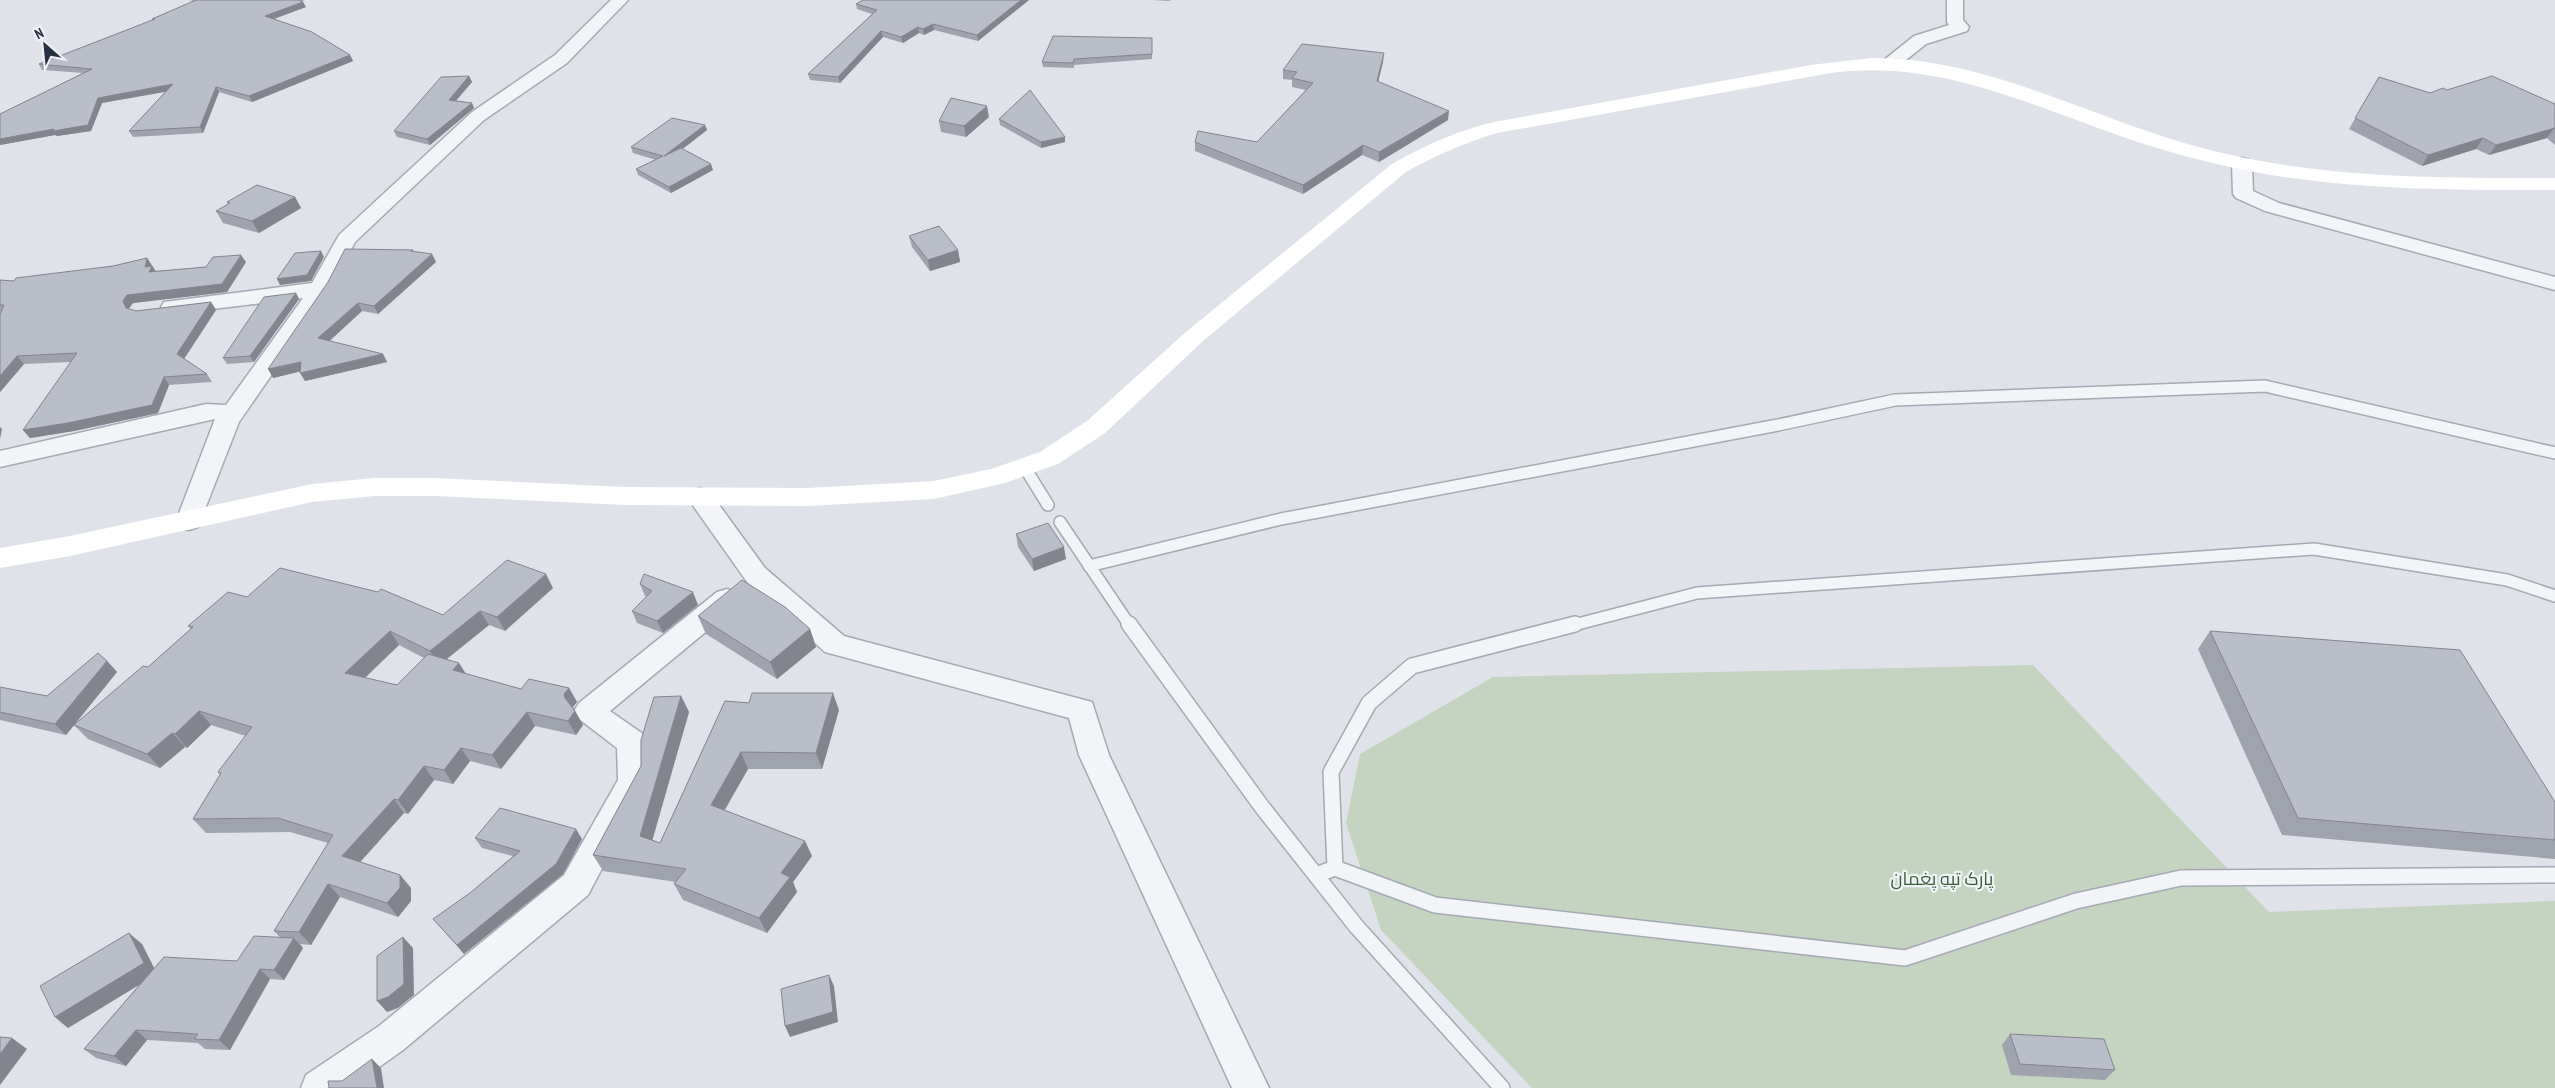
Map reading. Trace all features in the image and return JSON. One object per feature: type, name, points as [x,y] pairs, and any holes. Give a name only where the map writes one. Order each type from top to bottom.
[{"type":"main road","points":[[0,558],[70,546],[312,493],[374,487],[434,487],[626,496],[817,497],[934,490],[996,477],[1049,458],[1096,427],[1195,336],[1305,244],[1399,168],[1425,153],[1457,139],[1522,123],[1811,71],[1853,65],[1890,64],[1936,70],[1994,85],[2123,131],[2242,164],[2302,176],[2360,181],[2555,184]]},
{"type":"street","points":[[189,521],[227,421],[320,289],[346,239],[478,116],[561,59],[620,0]]},
{"type":"street","points":[[1890,64],[1920,40],[1962,27],[1956,22],[1955,0]]},
{"type":"street","points":[[2242,164],[2243,194],[2272,207],[2555,284]]},
{"type":"street","points":[[151,309],[320,289]]},
{"type":"street","points":[[0,459],[206,412],[219,411],[226,414],[227,421]]},
{"type":"street","points":[[700,497],[756,575],[835,644],[1082,710],[1094,755],[1251,1088]]},
{"type":"street","points":[[319,1088],[391,1038],[576,885],[632,781],[632,743],[589,710],[756,575]]},
{"type":"lane","points":[[1089,566],[1281,519],[1778,425],[1895,400],[2265,386],[2555,453]]},
{"type":"lane","points":[[1025,468],[1048,505]]},
{"type":"lane","points":[[1060,522],[1089,566],[1262,807],[1356,926],[1502,1088]]},
{"type":"lane","points":[[1334,868],[1331,772],[1369,704],[1412,666],[1697,593],[2314,549],[2507,580],[2555,596]]},
{"type":"lane","points":[[1316,876],[1334,868],[1435,905],[1905,958],[2076,901],[2181,878],[2555,875]]},
{"type":"green space","name":"پارک تپهِ پغمان","points":[[2033,665],[2269,912],[2555,901],[2555,1088],[1532,1088],[1381,930],[1346,823],[1360,754],[1493,677]]},
{"type":"building","points":[[196,0],[299,0],[303,2],[265,16],[312,32],[350,55],[249,96],[216,87],[200,127],[129,131],[173,84],[98,98],[88,125],[0,139],[0,114],[92,69],[39,64],[155,19],[152,19]]},
{"type":"building","points":[[863,0],[1021,0],[977,35],[933,24],[923,29],[918,27],[901,37],[881,31],[838,77],[808,74],[877,10],[856,4]]},
{"type":"building","points":[[1053,36],[1152,38],[1152,54],[1074,59],[1073,63],[1042,62]]},
{"type":"building","points":[[1302,44],[1384,53],[1377,81],[1449,111],[1379,152],[1363,145],[1303,185],[1195,142],[1198,131],[1257,142],[1313,83],[1292,78],[1297,72],[1283,70]]},
{"type":"building","points":[[469,76],[449,100],[472,103],[427,139],[394,131],[441,77]]},
{"type":"building","points":[[2492,76],[2555,104],[2555,128],[2496,145],[2483,138],[2428,155],[2355,118],[2379,77],[2430,93],[2443,88],[2447,90]]},
{"type":"building","points":[[1030,90],[1065,137],[1041,142],[999,119]]},
{"type":"building","points":[[951,98],[987,106],[964,126],[939,121]]},
{"type":"building","points":[[672,118],[705,125],[664,156],[681,148],[711,164],[669,187],[636,169],[663,156],[631,147]]},
{"type":"building","points":[[257,185],[295,197],[252,221],[216,211],[230,203],[227,202]]},
{"type":"building","points":[[939,226],[958,250],[928,260],[909,236]]},
{"type":"building","points":[[345,249],[413,250],[411,251],[432,254],[374,306],[358,303],[318,338],[383,354],[300,373],[301,362],[268,369],[328,282]]},
{"type":"building","points":[[321,251],[307,275],[277,279],[295,253]]},
{"type":"building","points":[[241,255],[222,284],[127,295],[123,301],[126,308],[136,311],[211,302],[177,354],[207,374],[164,377],[152,405],[68,423],[23,430],[77,353],[17,356],[0,376],[0,314],[4,305],[0,305],[0,280],[14,281],[16,278],[113,266],[147,258],[145,267],[152,266],[149,272],[206,267],[213,257]]},
{"type":"building","points":[[296,293],[250,356],[223,358],[264,297]]},
{"type":"building","points":[[1048,523],[1064,547],[1032,559],[1016,534]]},
{"type":"building","points":[[507,560],[546,574],[497,617],[480,611],[430,651],[390,631],[345,673],[397,685],[428,654],[459,663],[453,670],[521,689],[529,679],[569,688],[564,694],[565,698],[575,711],[568,721],[527,712],[492,755],[461,748],[444,770],[424,766],[398,800],[394,799],[342,856],[400,875],[400,888],[387,903],[328,884],[299,932],[274,931],[333,835],[278,818],[193,819],[221,773],[218,772],[252,727],[199,711],[175,734],[172,733],[147,754],[74,725],[143,666],[148,667],[193,627],[188,626],[228,592],[247,597],[280,568],[378,592],[381,589],[443,615]]},
{"type":"building","points":[[644,574],[693,592],[657,621],[632,611],[652,591],[640,584]]},
{"type":"building","points":[[742,580],[785,607],[810,629],[770,662],[698,616]]},
{"type":"building","points":[[2210,631],[2460,650],[2555,802],[2555,840],[2298,818]]},
{"type":"building","points":[[98,653],[107,661],[55,724],[0,712],[0,687],[47,696]]},
{"type":"building","points":[[752,693],[833,693],[816,753],[741,752],[711,805],[805,841],[781,873],[790,877],[759,918],[674,884],[686,869],[593,855],[641,766],[641,740],[654,697],[681,696],[640,836],[660,843],[725,701],[749,703]]},
{"type":"building","points":[[500,808],[576,829],[556,864],[457,945],[433,919],[470,893],[520,851],[475,838]]},
{"type":"building","points":[[129,933],[144,963],[55,1017],[40,986]]},
{"type":"building","points":[[254,936],[294,938],[274,970],[260,969],[219,1040],[194,1039],[198,1034],[136,1030],[114,1056],[84,1049],[164,957],[237,961]]},
{"type":"building","points":[[403,937],[404,984],[388,997],[377,1001],[377,956]]},
{"type":"building","points":[[829,975],[833,1012],[785,1026],[781,989]]},
{"type":"building","points":[[2010,1034],[2104,1039],[2115,1070],[2020,1064]]},
{"type":"building","points":[[0,1037],[12,1038],[0,1054]]},
{"type":"building","points":[[372,1059],[377,1088],[329,1088],[328,1081],[342,1081]]}]
